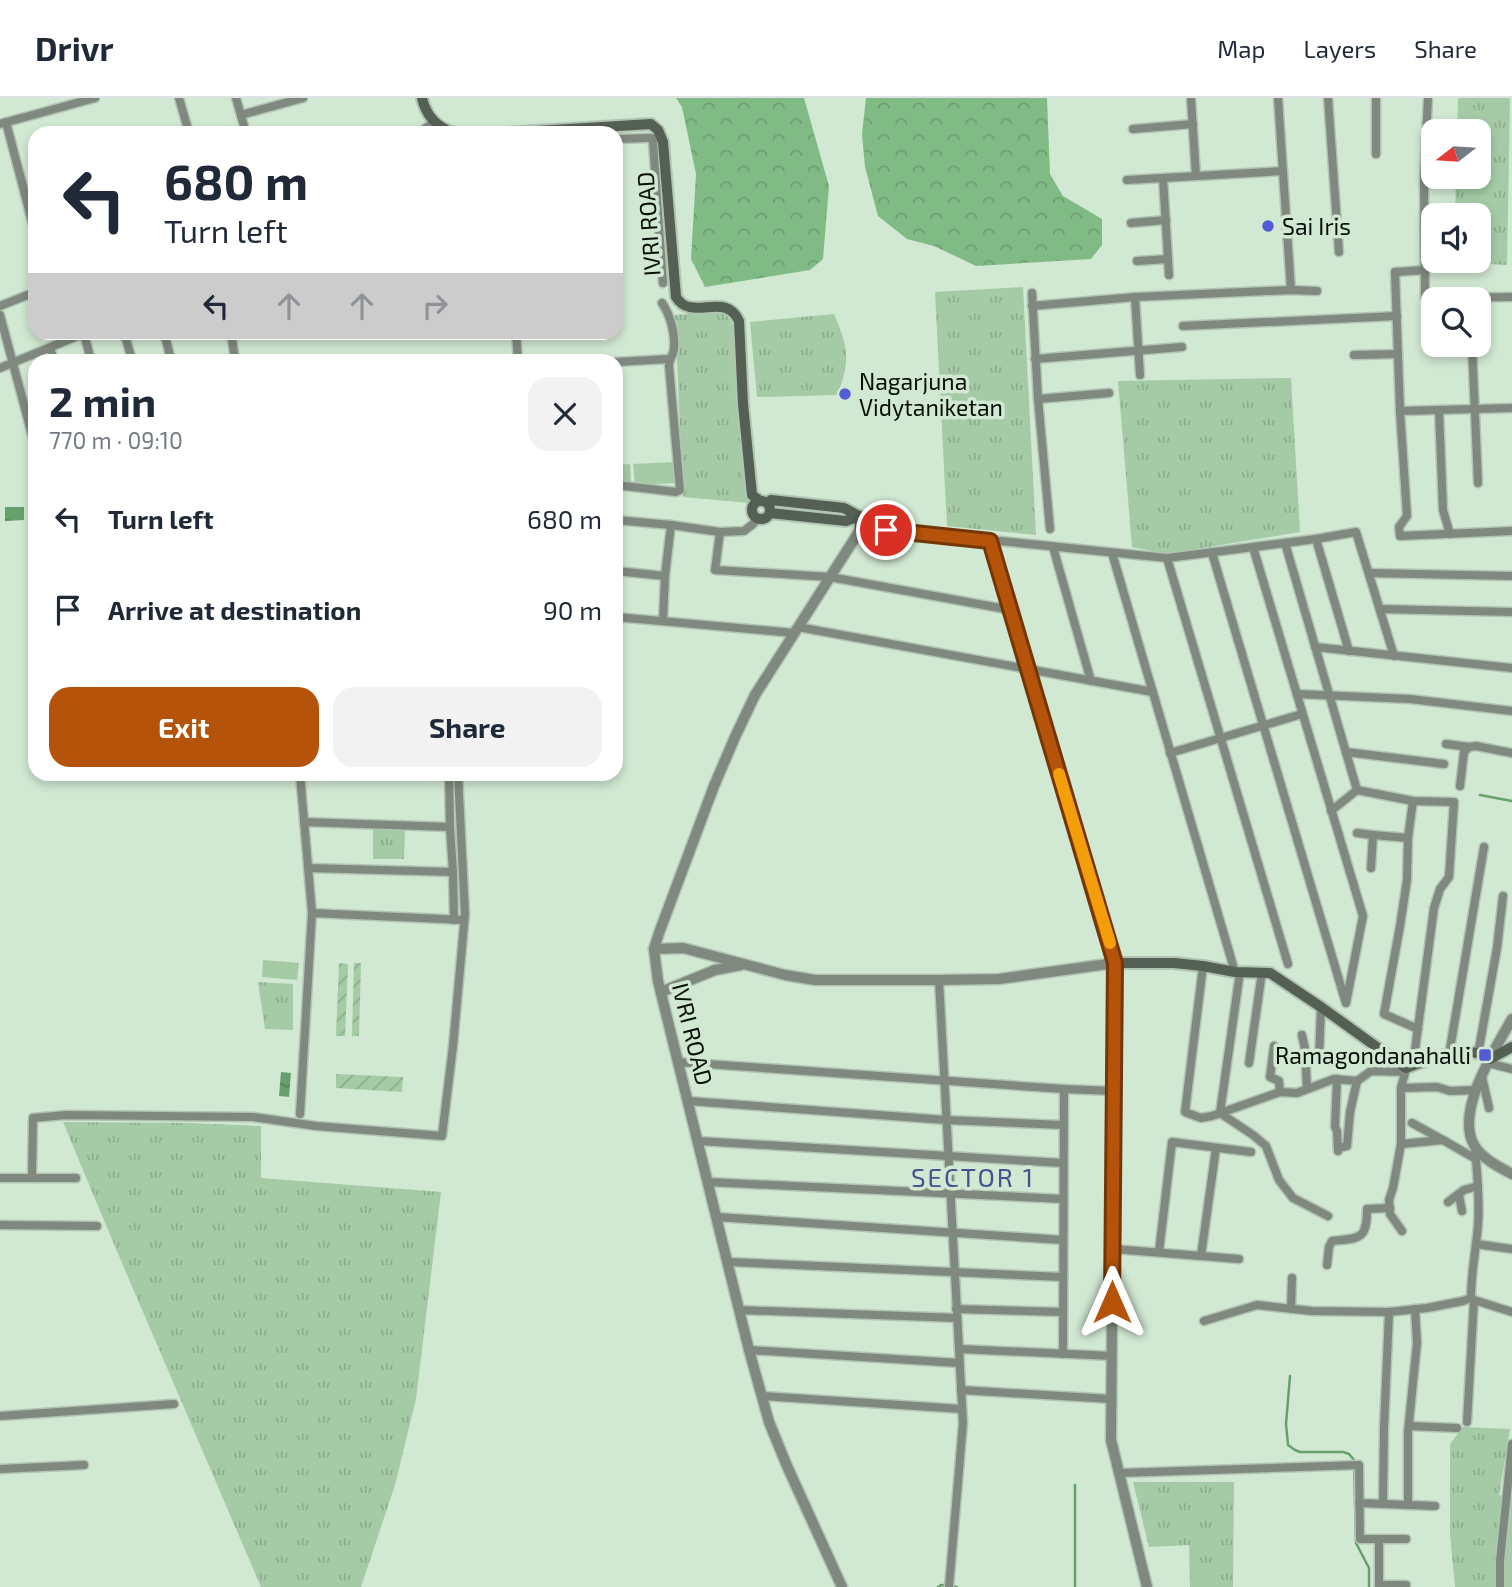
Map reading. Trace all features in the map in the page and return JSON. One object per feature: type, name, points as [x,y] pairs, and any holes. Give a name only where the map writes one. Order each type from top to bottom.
[{"type":"main road","points":[[422,98],[424,108],[438,126]]},
{"type":"main road","name":"IVRI ROAD","points":[[619,126],[651,124],[658,130],[663,142],[665,233],[677,300],[689,308],[726,308],[738,318],[752,495],[765,505]]},
{"type":"main road","points":[[757,518],[763,519],[765,505],[771,500],[845,508],[859,522],[990,541],[1115,963],[1174,963],[1238,972],[1270,973],[1408,1069],[1431,1058],[1465,1052],[1485,1055],[1489,1061],[1512,1047]]},
{"type":"main road","name":"IVRI ROAD","points":[[757,518],[752,508],[765,505]]},
{"type":"street","points":[[28,209],[3,123],[95,98]]},
{"type":"street","points":[[179,98],[187,126]]},
{"type":"street","points":[[236,98],[244,126]]},
{"type":"street","points":[[241,115],[303,98]]},
{"type":"street","points":[[1278,98],[1291,290]]},
{"type":"street","points":[[1328,98],[1339,253]]},
{"type":"street","points":[[1376,98],[1376,154]]},
{"type":"street","points":[[1424,203],[1428,98]]},
{"type":"street","points":[[1191,99],[1196,176]]},
{"type":"street","points":[[429,126],[434,122]]},
{"type":"street","points":[[1133,129],[1192,124]]},
{"type":"street","points":[[623,139],[652,138],[665,233],[663,283]]},
{"type":"street","points":[[1127,180],[1283,171]]},
{"type":"street","points":[[1163,178],[1169,275]]},
{"type":"street","points":[[1131,223],[1166,220]]},
{"type":"street","points":[[1137,261],[1168,259]]},
{"type":"street","points":[[1421,270],[1395,272],[1406,516],[1398,527],[1400,536],[1512,531]]},
{"type":"street","points":[[1425,273],[1425,298],[1512,297]]},
{"type":"street","points":[[1032,306],[1135,297],[1317,291]]},
{"type":"street","points":[[1032,293],[1050,529]]},
{"type":"street","points":[[0,306],[28,295]]},
{"type":"street","points":[[1135,297],[1140,375]]},
{"type":"street","points":[[623,486],[676,492],[680,490],[669,359],[673,354],[673,333],[664,306],[677,300]]},
{"type":"street","points":[[0,315],[28,420]]},
{"type":"street","points":[[1183,326],[1397,316]]},
{"type":"street","points":[[35,354],[69,340]]},
{"type":"street","points":[[1035,359],[1182,347]]},
{"type":"street","points":[[50,348],[52,354]]},
{"type":"street","points":[[1354,355],[1398,354]]},
{"type":"street","points":[[0,368],[28,357]]},
{"type":"street","points":[[1473,357],[1478,483]]},
{"type":"street","points":[[623,362],[669,359]]},
{"type":"street","points":[[1038,399],[1109,393]]},
{"type":"street","points":[[1400,411],[1512,408]]},
{"type":"street","points":[[1439,410],[1444,510],[1450,534]]},
{"type":"street","points":[[623,521],[720,532],[744,531],[757,518]]},
{"type":"street","name":"IVRI ROAD","points":[[842,1587],[769,1422],[678,1062],[654,949],[714,786],[755,695],[860,530],[859,522]]},
{"type":"street","points":[[663,621],[671,525]]},
{"type":"street","points":[[720,532],[715,570],[830,577],[1011,610]]},
{"type":"street","points":[[990,541],[1167,558],[1356,532],[1394,656]]},
{"type":"street","points":[[1316,539],[1349,651]]},
{"type":"street","points":[[1285,543],[1357,790]]},
{"type":"street","points":[[1054,547],[1091,681]]},
{"type":"street","points":[[1212,553],[1346,1003],[1363,916],[1253,547]]},
{"type":"street","points":[[1112,553],[1238,972],[1220,1113]]},
{"type":"street","points":[[1167,558],[1288,964]]},
{"type":"street","points":[[623,572],[665,576]]},
{"type":"street","points":[[1369,573],[1512,576]]},
{"type":"street","points":[[1380,609],[1512,612]]},
{"type":"street","points":[[623,618],[796,630],[1153,692]]},
{"type":"street","points":[[1315,647],[1512,668]]},
{"type":"street","points":[[1297,694],[1410,699],[1512,711]]},
{"type":"street","points":[[1170,753],[1302,713]]},
{"type":"street","points":[[1446,744],[1512,753]]},
{"type":"street","points":[[1402,1231],[1390,1214],[1389,1200],[1401,1144],[1401,1088],[1418,1029],[1434,908],[1440,889],[1449,877],[1454,802],[1459,789],[1464,752],[1469,747]]},
{"type":"street","points":[[1346,752],[1444,764]]},
{"type":"street","points":[[300,1114],[312,913],[301,781]]},
{"type":"street","points":[[449,781],[454,920]]},
{"type":"street","points":[[32,1178],[33,1118],[66,1115],[253,1117],[316,1126],[442,1136],[464,920],[457,781]]},
{"type":"street","points":[[1331,811],[1357,790]]},
{"type":"street","points":[[1357,790],[1413,802],[1454,802]]},
{"type":"street","points":[[1413,802],[1408,838],[1407,880],[1384,1014],[1418,1029]]},
{"type":"street","points":[[304,822],[450,827]]},
{"type":"street","points":[[1357,833],[1408,838]]},
{"type":"street","points":[[1371,868],[1373,835]]},
{"type":"street","points":[[1449,1055],[1484,847]]},
{"type":"street","points":[[308,868],[453,872]]},
{"type":"street","points":[[1478,1054],[1497,948],[1503,896]]},
{"type":"street","points":[[312,913],[464,920]]},
{"type":"street","points":[[654,949],[683,948],[785,975],[815,980],[1017,977],[1115,963],[1111,1440],[1147,1587]]},
{"type":"street","points":[[711,956],[713,970]]},
{"type":"street","points":[[661,992],[713,970],[745,965]]},
{"type":"street","points":[[1203,966],[1185,1112],[1201,1118],[1280,1092],[1297,1093],[1334,1079],[1357,1081],[1371,1071],[1408,1069]]},
{"type":"street","points":[[1249,1063],[1262,972]]},
{"type":"street","points":[[939,980],[962,1409],[949,1587]]},
{"type":"street","points":[[1306,1063],[1319,1059],[1321,1007]]},
{"type":"street","points":[[1467,1422],[1471,1298],[1478,1224],[1478,1185],[1475,1147],[1469,1134],[1470,1110],[1481,1076],[1512,1019]]},
{"type":"street","points":[[1302,1035],[1307,1089]]},
{"type":"street","points":[[1273,1046],[1270,1077],[1279,1081],[1280,1092]]},
{"type":"street","points":[[1489,1061],[1512,1069]]},
{"type":"street","points":[[678,1062],[1114,1091]]},
{"type":"street","points":[[1481,1076],[1489,1108]]},
{"type":"street","points":[[1337,1079],[1335,1127],[1338,1149],[1347,1146],[1350,1112],[1357,1081]]},
{"type":"street","points":[[1401,1088],[1476,1090]]},
{"type":"street","points":[[1063,1354],[1064,1089]]},
{"type":"street","points":[[688,1101],[946,1120],[1063,1125]]},
{"type":"street","points":[[1220,1113],[1266,1146],[1279,1181],[1293,1198],[1328,1216]]},
{"type":"street","points":[[1412,1123],[1476,1158]]},
{"type":"street","points":[[1401,1144],[1443,1140]]},
{"type":"street","points":[[698,1142],[1063,1163]]},
{"type":"street","points":[[1159,1252],[1172,1142],[1251,1152]]},
{"type":"street","points":[[1475,1147],[1494,1164],[1512,1174]]},
{"type":"street","points":[[1201,1256],[1216,1148]]},
{"type":"street","points":[[0,1178],[76,1178]]},
{"type":"street","points":[[708,1182],[1063,1199]]},
{"type":"street","points":[[1448,1202],[1464,1190],[1478,1185]]},
{"type":"street","points":[[1459,1195],[1462,1211]]},
{"type":"street","points":[[1327,1265],[1332,1241],[1356,1238],[1362,1234],[1367,1226],[1367,1209],[1390,1208]]},
{"type":"street","points":[[717,1217],[1063,1240]]},
{"type":"street","points":[[0,1225],[97,1226]]},
{"type":"street","points":[[1475,1244],[1512,1248]]},
{"type":"street","points":[[1113,1248],[1239,1259]]},
{"type":"street","points":[[728,1262],[1063,1277]]},
{"type":"street","points":[[1291,1309],[1293,1278]]},
{"type":"street","points":[[1204,1321],[1257,1305],[1291,1309],[1389,1312],[1471,1299],[1512,1312]]},
{"type":"street","points":[[1408,1505],[1409,1426],[1417,1343],[1415,1309]]},
{"type":"street","points":[[739,1310],[957,1314],[1063,1312]]},
{"type":"street","points":[[1383,1504],[1389,1312]]},
{"type":"street","points":[[959,1349],[1112,1356]]},
{"type":"street","points":[[749,1350],[959,1363]]},
{"type":"street","points":[[961,1390],[1111,1399]]},
{"type":"street","points":[[762,1396],[962,1409]]},
{"type":"street","points":[[0,1416],[174,1404]]},
{"type":"street","points":[[1409,1426],[1457,1428]]},
{"type":"street","points":[[1500,1587],[1500,1561],[1512,1444]]},
{"type":"street","points":[[0,1469],[84,1465]]},
{"type":"street","points":[[1119,1473],[1359,1465],[1360,1539],[1406,1539]]},
{"type":"street","points":[[1359,1503],[1435,1506]]},
{"type":"street","points":[[1379,1539],[1379,1586],[1406,1586]]},
{"type":"green space","points":[[676,98],[804,98],[829,186],[823,259],[810,270],[705,287],[691,259],[696,174],[682,107]]},
{"type":"green space","points":[[866,98],[1047,98],[1050,174],[1063,196],[1102,219],[1102,245],[1091,259],[976,266],[934,246],[907,239],[878,216],[865,167],[862,134]]},
{"type":"green space","points":[[1458,98],[1510,98],[1507,265],[1491,264],[1491,203],[1455,203],[1456,189],[1491,189],[1491,119],[1457,119]]},
{"type":"green space","points":[[1023,287],[1036,535],[947,526],[935,292]]},
{"type":"green space","points":[[722,311],[733,327],[749,503],[683,497],[675,315]]},
{"type":"green space","points":[[834,314],[846,354],[844,373],[837,395],[757,397],[750,322]]},
{"type":"green space","points":[[1291,378],[1300,532],[1166,554],[1132,547],[1118,381]]},
{"type":"green space","points":[[674,462],[676,483],[635,485],[633,464]]},
{"type":"green space","points":[[623,464],[630,464],[631,482],[623,482]]},
{"type":"green space","points":[[373,827],[405,827],[404,859],[373,859]]},
{"type":"green space","points":[[263,960],[299,963],[297,980],[262,977]]},
{"type":"green space","points":[[339,963],[348,964],[345,1036],[336,1036]]},
{"type":"green space","points":[[354,963],[361,963],[359,1036],[352,1036]]},
{"type":"green space","points":[[258,982],[293,984],[293,1030],[265,1029]]},
{"type":"green space","points":[[336,1074],[403,1077],[402,1092],[336,1088]]},
{"type":"green space","points":[[63,1122],[261,1126],[261,1178],[441,1192],[416,1399],[395,1485],[361,1587],[261,1587]]},
{"type":"green space","points":[[1463,1427],[1510,1429],[1499,1495],[1512,1498],[1512,1587],[1455,1587],[1450,1534],[1450,1444]]},
{"type":"green space","points":[[1133,1482],[1234,1482],[1233,1587],[1190,1587],[1189,1545],[1149,1547]]},
{"type":"water","points":[[5,507],[24,507],[24,520],[5,521]]},
{"type":"water","points":[[281,1072],[291,1073],[289,1097],[279,1096]]},
{"type":"waterway","points":[[1480,795],[1512,801]]},
{"type":"waterway","points":[[1290,1376],[1286,1424],[1288,1445],[1300,1452],[1343,1452],[1354,1460],[1356,1543],[1369,1568],[1369,1587]]},
{"type":"waterway","points":[[1075,1485],[1075,1587]]},
{"type":"waterway","points":[[938,1587],[957,1587]]},
{"type":"slow traffic","points":[[1059,774],[1110,943]]},
{"type":"place","name":"Sai Iris","points":[[1268,226]]},
{"type":"place","name":"Nagarjuna Vidytaniketan","points":[[845,394]]},
{"type":"place","name":"Ramagondanahalli","points":[[1485,1055]]},
{"type":"district","name":"SECTOR 1","points":[[973,1176]]},
{"type":"route","points":[[886,530],[990,541],[1115,963],[1112,1302]]}]
